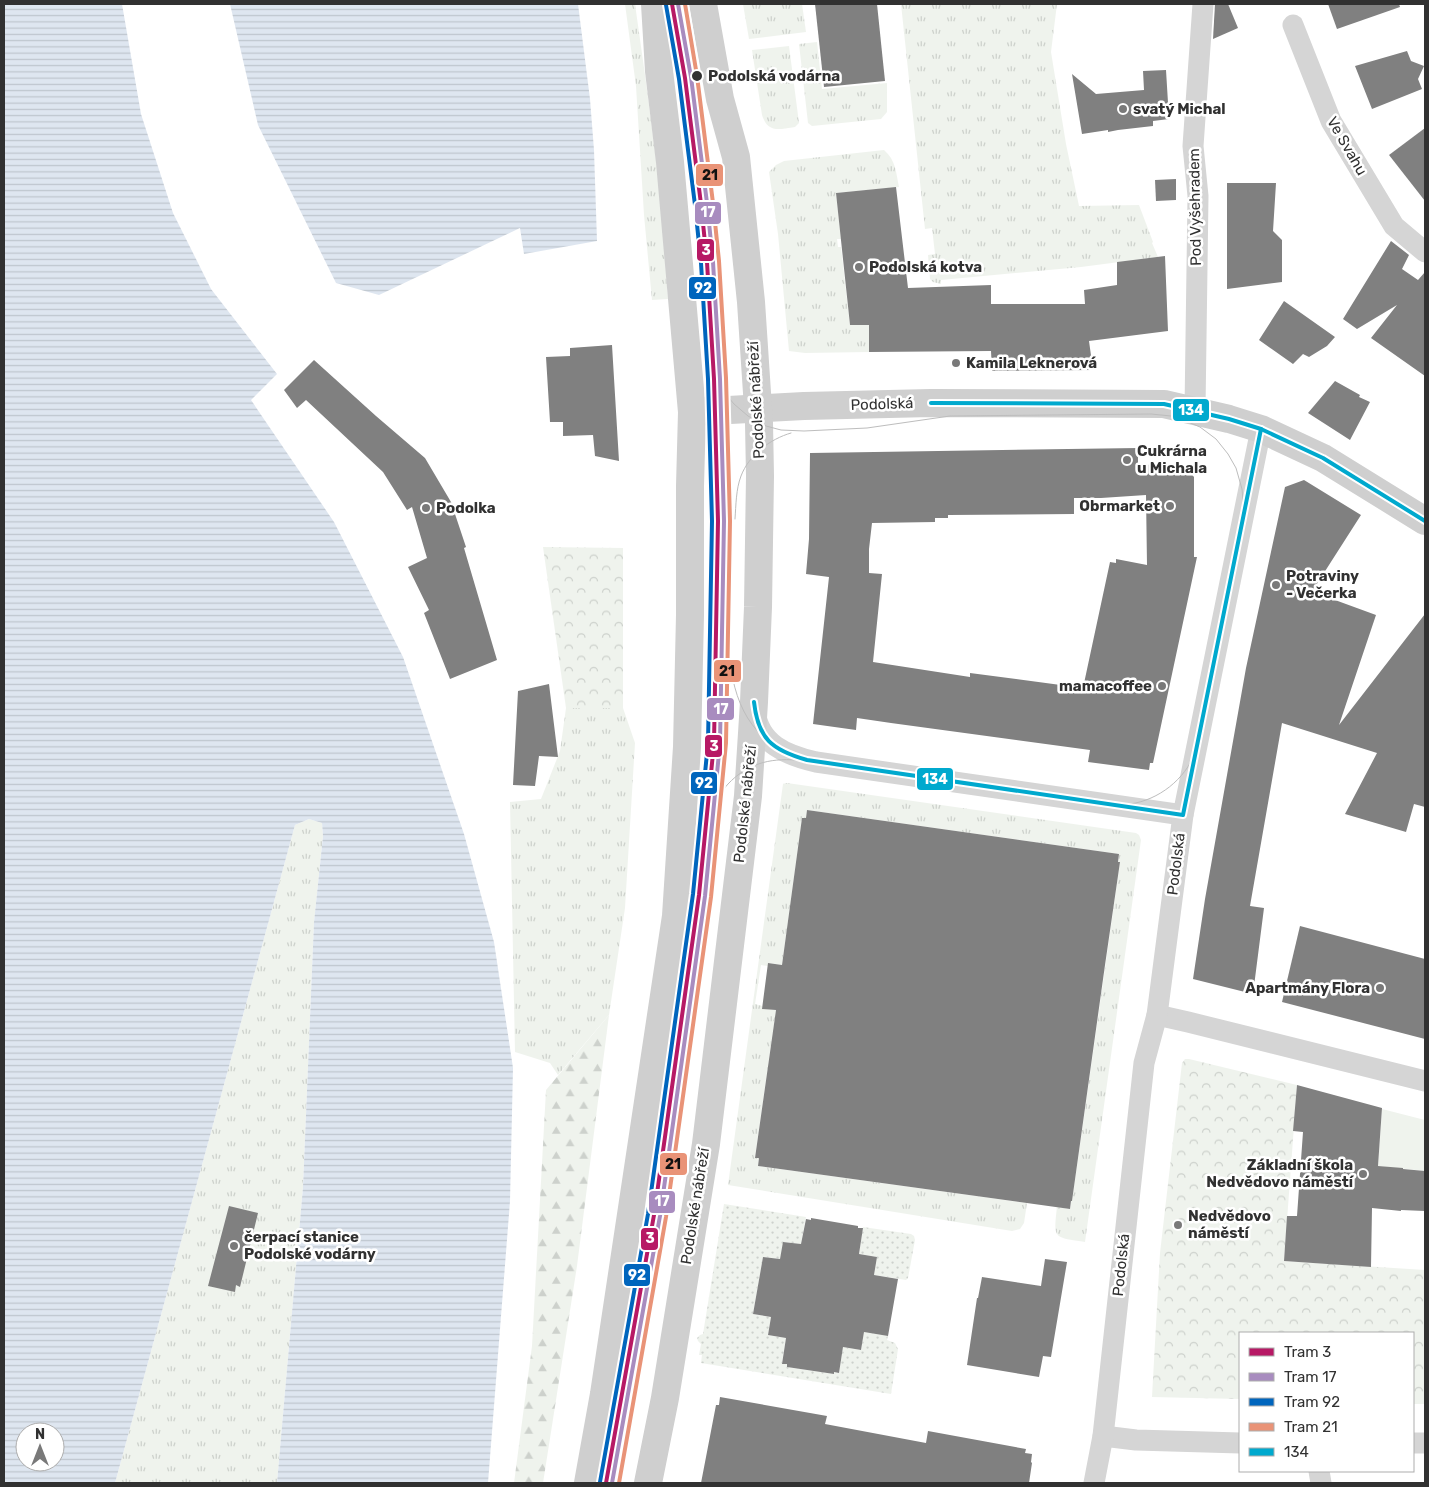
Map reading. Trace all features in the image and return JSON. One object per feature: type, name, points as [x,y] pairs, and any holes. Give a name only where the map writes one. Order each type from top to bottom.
[{"type":"main road","points":[[588,1483],[608,1365],[676,916],[687,747],[692,412],[673,190],[659,71],[655,4]]},
{"type":"main road","name":"Podolské nábřeží","points":[[648,1483],[665,1398],[706,1144],[748,796],[754,702],[760,492],[758,409],[751,302],[736,156],[720,99],[703,4]]},
{"type":"main road","name":"Podolská","points":[[692,412],[932,403],[1164,404],[1195,410],[1261,429]]},
{"type":"main road","points":[[1261,429],[1323,458],[1425,521]]},
{"type":"street","name":"Pod Vyšehradem","points":[[1195,410],[1198,196],[1193,146],[1203,4]]},
{"type":"street","name":"Ve Svahu","points":[[1293,25],[1331,121],[1394,226],[1425,252]]},
{"type":"street","name":"Podolská","points":[[1094,1483],[1102,1436],[1144,1063],[1157,1015],[1183,814],[1261,429]]},
{"type":"street","points":[[754,702],[758,726],[770,743],[788,754],[800,758],[922,778],[1183,814]]},
{"type":"street","points":[[1157,1015],[1425,1081]]},
{"type":"street","points":[[1102,1436],[1136,1440],[1239,1443]]},
{"type":"green space","points":[[625,4],[635,4],[660,190],[668,299],[652,300],[644,215],[636,86]]},
{"type":"green space","points":[[743,4],[802,4],[806,32],[749,39]]},
{"type":"green space","points":[[901,4],[1057,4],[1051,52],[1066,144],[1079,206],[1139,205],[1158,257],[1081,267],[941,280],[941,284],[933,282],[930,279],[928,255],[935,254],[932,228],[925,229]]},
{"type":"green space","points":[[817,42],[822,89],[887,83],[887,112],[881,119],[812,126],[808,123],[799,44]]},
{"type":"green space","points":[[789,46],[799,123],[795,127],[775,129],[768,125],[762,115],[752,50]]},
{"type":"green space","points":[[884,150],[893,162],[899,187],[836,193],[841,239],[837,239],[838,247],[841,247],[850,325],[869,325],[869,352],[805,353],[789,351],[778,234],[769,172],[776,165],[784,161]]},
{"type":"green space","points":[[543,547],[623,548],[623,708],[566,708]]},
{"type":"green space","points":[[566,708],[623,708],[635,743],[625,908],[609,1015],[558,1075],[550,1063],[515,1052],[510,802],[541,799],[560,751]]},
{"type":"green space","points":[[787,783],[1136,833],[1139,835],[1141,840],[1085,1242],[1061,1237],[1058,1235],[1055,1226],[1057,1207],[1070,1209],[1072,1201],[1120,862],[1118,862],[1119,854],[807,810],[806,818],[802,818],[782,965],[769,963],[768,966],[761,965],[755,1004],[762,1006],[762,1009],[776,1010],[755,1157],[759,1158],[758,1166],[1027,1203],[1024,1223],[1020,1229],[1012,1231],[728,1185],[783,784]]},
{"type":"green space","points":[[309,819],[322,823],[323,836],[314,922],[303,1187],[277,1483],[115,1483],[295,825]]},
{"type":"green space","points":[[609,1015],[577,1266],[543,1483],[514,1483],[532,1346],[546,1090]]},
{"type":"green space","points":[[1185,1059],[1189,1059],[1297,1085],[1284,1261],[1425,1270],[1425,1404],[1414,1404],[1414,1332],[1239,1332],[1239,1399],[1152,1397],[1160,1253],[1182,1063]]},
{"type":"green space","points":[[1382,1109],[1425,1120],[1425,1171],[1378,1166]]},
{"type":"green space","points":[[724,1204],[806,1217],[801,1244],[784,1242],[780,1259],[763,1257],[753,1314],[771,1317],[768,1335],[786,1338],[782,1363],[787,1364],[787,1367],[834,1374],[834,1372],[839,1373],[843,1347],[861,1350],[864,1332],[888,1336],[887,1340],[895,1343],[898,1349],[891,1394],[701,1363],[702,1355],[699,1355],[701,1344],[697,1338],[703,1334]]},
{"type":"green space","points":[[863,1227],[914,1236],[915,1240],[908,1278],[906,1280],[874,1275],[877,1257],[859,1254]]},
{"type":"shaded area","points":[[4,4],[122,4],[141,114],[173,213],[211,289],[277,374],[251,400],[334,522],[403,657],[464,834],[494,942],[513,1068],[510,1201],[488,1483],[277,1483],[303,1187],[314,922],[323,836],[322,823],[309,819],[295,825],[115,1483],[4,1483]]},
{"type":"shaded area","points":[[230,4],[578,4],[590,99],[597,241],[524,254],[520,228],[379,295],[336,283],[258,125]]},
{"type":"building","points":[[815,4],[877,4],[885,81],[824,87]]},
{"type":"building","points":[[1215,4],[1228,4],[1238,28],[1213,39]]},
{"type":"building","points":[[1328,4],[1399,4],[1400,7],[1337,29]]},
{"type":"building","points":[[1407,51],[1411,61],[1424,66],[1418,79],[1422,89],[1372,109],[1355,66]]},
{"type":"building","name":"svatý Michal","points":[[1166,70],[1169,119],[1153,121],[1153,126],[1082,134],[1072,74],[1096,94],[1144,90],[1143,71]]},
{"type":"building","points":[[1425,128],[1425,201],[1389,155]]},
{"type":"building","points":[[1176,179],[1176,200],[1156,201],[1155,180]]},
{"type":"building","points":[[1227,183],[1276,183],[1273,231],[1282,240],[1282,282],[1227,289]]},
{"type":"building","points":[[896,187],[908,288],[991,285],[991,304],[1085,304],[1084,290],[1117,285],[1117,262],[1165,256],[1168,331],[1089,341],[1093,370],[992,371],[991,351],[869,352],[869,325],[850,325],[836,193]]},
{"type":"building","points":[[1391,241],[1409,255],[1402,269],[1418,280],[1425,272],[1425,376],[1371,338],[1397,305],[1357,329],[1343,319]]},
{"type":"building","points":[[1284,301],[1335,337],[1327,346],[1309,357],[1303,354],[1293,364],[1259,340]]},
{"type":"building","points":[[612,345],[619,461],[595,456],[593,435],[563,436],[563,422],[550,422],[546,357],[570,356],[570,348]]},
{"type":"building","points":[[314,360],[425,458],[451,502],[466,547],[464,548],[497,660],[450,679],[424,613],[429,610],[408,567],[427,558],[412,507],[407,510],[383,472],[306,400],[297,408],[284,390]]},
{"type":"building","points":[[1335,381],[1370,402],[1350,440],[1308,413]]},
{"type":"building","points":[[1138,448],[1138,465],[1183,464],[1194,477],[1194,557],[1197,557],[1153,763],[1150,763],[1149,770],[1088,762],[1090,750],[857,718],[856,730],[813,724],[829,577],[806,574],[809,539],[810,453]],"holes":[[[1146,495],[1147,565],[1116,559],[1116,563],[1110,562],[1083,688],[970,673],[970,677],[873,662],[882,574],[869,573],[872,523],[935,522],[935,518],[948,518],[948,515],[1074,514],[1074,498]]]},
{"type":"building","points":[[1304,480],[1361,515],[1313,590],[1336,597],[1335,600],[1376,615],[1339,725],[1425,614],[1425,807],[1414,804],[1406,832],[1345,814],[1377,753],[1282,723],[1250,906],[1264,908],[1253,994],[1193,979],[1205,899],[1246,668],[1285,487]]},
{"type":"building","points":[[549,684],[558,757],[539,756],[535,786],[513,785],[518,691]]},
{"type":"building","points":[[807,810],[1119,854],[1118,862],[1120,862],[1070,1209],[758,1166],[759,1158],[755,1158],[776,1010],[762,1009],[768,963],[782,965],[802,818],[806,818]]},
{"type":"building","points":[[1300,926],[1425,959],[1425,1039],[1282,1002]]},
{"type":"building","name":"Základní škola Nedvědovo náměstí","points":[[1297,1085],[1382,1108],[1378,1166],[1425,1171],[1425,1211],[1372,1208],[1371,1267],[1284,1261],[1287,1216],[1297,1216],[1303,1132],[1293,1131]]},
{"type":"building","name":"čerpací stanice Podolské vodárny","points":[[229,1206],[258,1213],[240,1287],[236,1285],[235,1292],[208,1286]]},
{"type":"building","points":[[811,1218],[863,1228],[859,1254],[877,1257],[874,1275],[898,1279],[888,1336],[864,1332],[861,1350],[843,1347],[839,1373],[834,1372],[834,1374],[787,1367],[787,1364],[782,1364],[786,1338],[768,1335],[771,1317],[753,1314],[763,1257],[780,1259],[783,1242],[801,1244],[806,1219],[811,1220]]},
{"type":"building","points":[[1045,1259],[1067,1262],[1051,1357],[1043,1356],[1039,1377],[967,1365],[982,1277],[1041,1286]]},
{"type":"building","points":[[720,1397],[827,1416],[825,1424],[926,1443],[928,1431],[1026,1449],[1025,1453],[1032,1454],[1029,1483],[701,1483],[716,1405],[719,1405]]},
{"type":"tram line","name":"3","points":[[606,1483],[654,1215],[699,895],[714,743],[718,521],[714,379],[707,262],[701,204],[685,78],[672,4]]},
{"type":"tram line","name":"17","points":[[612,1483],[660,1216],[705,896],[720,743],[724,521],[720,379],[713,262],[707,203],[691,77],[678,4]]},
{"type":"tram line","name":"21","points":[[619,1483],[666,1217],[711,897],[726,743],[730,521],[726,378],[719,261],[713,203],[697,76],[685,4]]},
{"type":"tram line","name":"92","points":[[600,1482],[648,1214],[693,894],[708,743],[712,521],[708,379],[701,263],[695,205],[679,79],[666,5]]},
{"type":"tram line","points":[[712,346],[718,382],[724,392],[748,416],[766,426],[781,430],[804,431],[867,428],[950,416],[1151,414],[1171,416],[1200,427],[1216,439],[1236,468],[1242,489],[1243,501],[1239,536],[1195,753],[1178,780],[1161,793],[1141,802],[1130,804],[1099,803],[816,762],[798,757],[768,741],[757,730],[740,704],[731,669]]},
{"type":"tram line","points":[[735,519],[738,486],[749,461],[775,439],[791,433]]},
{"type":"tram line","points":[[705,841],[714,803],[735,777],[751,767],[768,761],[796,760]]},
{"type":"transit line","name":"134","points":[[931,403],[1164,404],[1229,419],[1261,429],[1323,458],[1425,521]]},
{"type":"transit line","name":"134","points":[[754,702],[759,725],[769,741],[785,752],[807,760],[1183,815],[1261,429]]},
{"type":"place","name":"Podolská vodárna","points":[[697,76]]},
{"type":"place","name":"svatý Michal","points":[[1123,109]]},
{"type":"place","name":"Podolská kotva","points":[[859,267]]},
{"type":"place","name":"Kamila Leknerová","points":[[956,363]]},
{"type":"place","name":"Cukrárna u Michala","points":[[1127,460]]},
{"type":"place","name":"Obrmarket","points":[[1170,506]]},
{"type":"place","name":"Podolka","points":[[426,508]]},
{"type":"place","name":"Potraviny - Večerka","points":[[1276,585]]},
{"type":"place","name":"mamacoffee","points":[[1162,686]]},
{"type":"place","name":"Apartmány Flora","points":[[1380,988]]},
{"type":"place","name":"Základní škola Nedvědovo náměstí","points":[[1363,1174]]},
{"type":"place","name":"Nedvědovo náměstí","points":[[1178,1225]]},
{"type":"place","name":"čerpací stanice Podolské vodárny","points":[[234,1246]]}]
